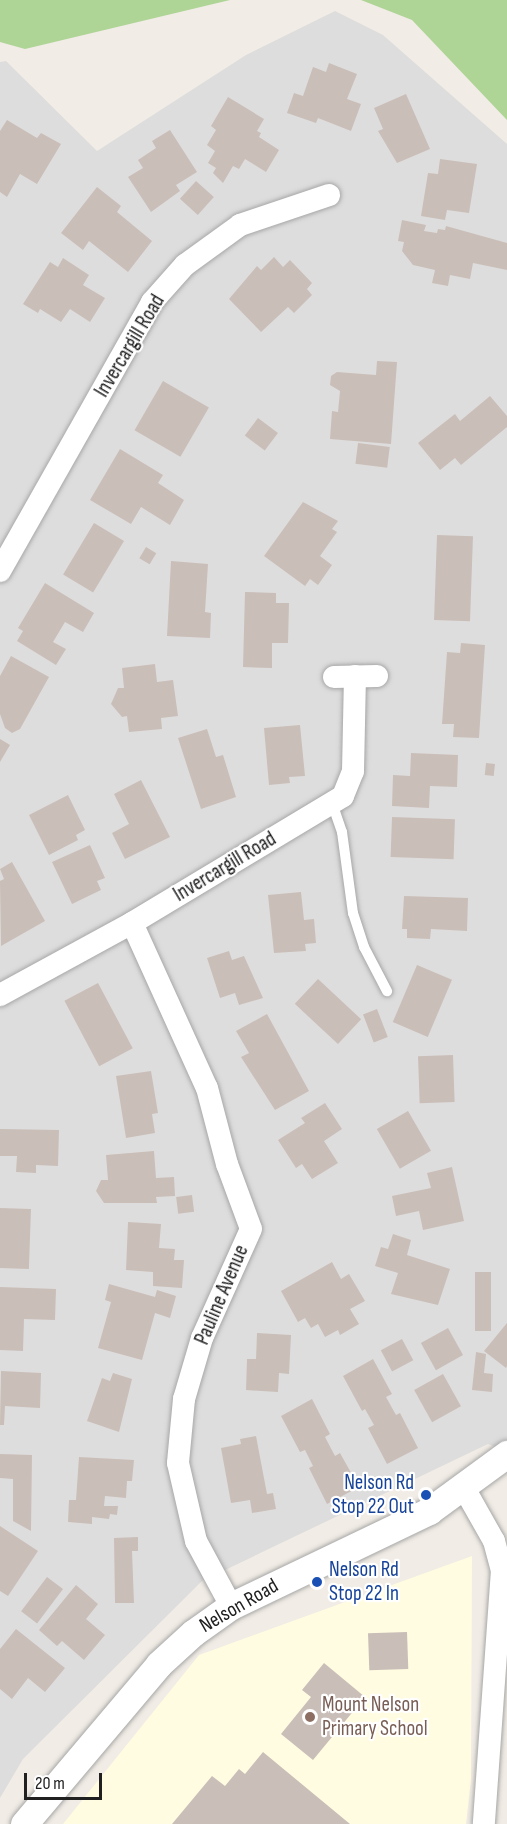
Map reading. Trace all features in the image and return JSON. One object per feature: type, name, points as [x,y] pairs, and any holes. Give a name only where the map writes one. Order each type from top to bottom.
[{"type":"street","name":"Invercargill Road","points":[[0,571],[152,302],[193,258],[240,225],[329,195]]},
{"type":"street","name":"Invercargill Road","points":[[0,995],[132,923],[343,796],[352,779],[355,676]]},
{"type":"street","name":"Pauline Avenue","points":[[132,923],[207,1088],[227,1164],[250,1229],[199,1348],[184,1399],[178,1463],[196,1541],[231,1606]]},
{"type":"street","name":"Nelson Road","points":[[24,1824],[159,1664],[193,1633],[231,1606],[402,1526],[464,1488],[507,1454]]},
{"type":"street","points":[[464,1488],[494,1540],[502,1570],[502,1645],[484,1824]]},
{"type":"lane","points":[[332,803],[342,832],[353,913],[364,947],[387,991]]},
{"type":"shaded area","points":[[335,11],[383,35],[507,144],[507,1452],[488,1444],[202,1581],[23,1759],[0,1798],[0,62],[6,61],[97,151],[246,55]]},
{"type":"shaded area","name":"Mount Nelson Primary School","points":[[472,1556],[471,1780],[466,1824],[63,1824],[199,1655]]},
{"type":"green space","points":[[0,0],[230,0],[25,49],[0,42]]},
{"type":"green space","points":[[361,0],[507,0],[507,120],[412,20]]},
{"type":"building","points":[[329,63],[357,74],[347,99],[361,104],[351,131],[318,118],[316,123],[287,113],[294,93],[303,96],[313,67],[326,72]]},
{"type":"building","points":[[406,94],[430,149],[397,163],[378,131],[383,129],[374,108]]},
{"type":"building","points":[[228,97],[264,119],[257,131],[261,133],[259,137],[279,150],[266,172],[245,159],[239,169],[233,166],[223,183],[213,173],[216,168],[208,163],[215,151],[207,145],[216,130],[211,126]]},
{"type":"building","points":[[7,120],[37,138],[41,133],[61,144],[37,184],[20,174],[7,197],[0,192],[0,131]]},
{"type":"building","points":[[170,130],[197,172],[176,185],[180,191],[151,212],[128,177],[143,168],[138,160],[156,148],[152,141]]},
{"type":"building","points":[[440,159],[477,164],[469,213],[447,210],[445,220],[421,216],[428,173],[438,174]]},
{"type":"building","points":[[196,181],[214,197],[198,215],[180,199]]},
{"type":"building","points":[[97,187],[121,206],[117,212],[152,241],[128,272],[89,241],[83,250],[61,233]]},
{"type":"building","points":[[402,220],[426,225],[424,231],[437,233],[438,229],[445,230],[446,226],[507,243],[507,270],[473,263],[470,279],[450,275],[448,286],[432,283],[435,270],[413,265],[402,251],[404,242],[398,241]]},
{"type":"building","points":[[274,257],[283,267],[290,260],[312,283],[307,289],[312,295],[294,313],[288,307],[261,332],[229,299],[257,266],[261,270]]},
{"type":"building","points":[[63,258],[89,275],[83,285],[105,298],[90,322],[70,309],[61,322],[40,309],[38,313],[23,304],[50,262],[58,267]]},
{"type":"building","points":[[377,361],[397,362],[391,444],[330,439],[332,411],[338,412],[340,391],[330,385],[331,376],[337,372],[376,375]]},
{"type":"building","points":[[163,381],[209,408],[180,457],[134,430]]},
{"type":"building","points":[[490,396],[507,416],[507,427],[461,465],[455,458],[440,470],[418,443],[455,414],[460,421]]},
{"type":"building","points":[[258,418],[278,433],[265,451],[245,436]]},
{"type":"building","points":[[358,443],[390,447],[387,468],[355,464]]},
{"type":"building","points":[[120,449],[163,475],[158,483],[184,500],[170,525],[141,507],[131,524],[90,500]]},
{"type":"building","points":[[303,502],[338,521],[332,529],[337,532],[320,556],[332,565],[318,585],[310,579],[305,586],[264,556]]},
{"type":"building","points":[[94,523],[124,541],[93,592],[63,574]]},
{"type":"building","points":[[437,535],[473,536],[470,621],[434,620]]},
{"type":"building","points":[[146,547],[156,553],[150,564],[139,558]]},
{"type":"building","points":[[171,561],[208,564],[205,612],[211,613],[210,638],[167,636]]},
{"type":"building","points":[[45,583],[94,613],[83,632],[65,622],[53,642],[66,649],[56,665],[17,641],[23,631],[18,628]]},
{"type":"building","points":[[245,592],[276,593],[276,603],[289,603],[288,643],[272,643],[272,668],[243,667]]},
{"type":"building","points":[[461,643],[485,645],[479,738],[453,737],[454,724],[442,724],[447,652],[460,653]]},
{"type":"building","points":[[11,656],[49,677],[20,729],[12,733],[5,728],[0,714],[0,676]]},
{"type":"building","points":[[155,664],[157,682],[173,680],[178,716],[161,718],[162,729],[129,732],[127,716],[122,717],[111,704],[118,688],[124,688],[122,668]]},
{"type":"building","points":[[300,725],[305,776],[289,777],[290,783],[269,785],[264,728]]},
{"type":"building","points":[[207,729],[216,757],[223,755],[236,797],[201,809],[178,738]]},
{"type":"building","points":[[0,739],[10,745],[0,762]]},
{"type":"building","points":[[411,753],[458,755],[457,787],[430,786],[429,808],[392,806],[393,775],[410,776]]},
{"type":"building","points":[[486,763],[495,764],[494,776],[485,775]]},
{"type":"building","points":[[141,780],[170,837],[125,859],[112,833],[129,824],[114,794]]},
{"type":"building","points":[[68,795],[85,830],[76,835],[78,840],[49,855],[29,815]]},
{"type":"building","points":[[392,817],[455,819],[454,859],[391,857]]},
{"type":"building","points":[[90,845],[105,878],[97,881],[101,890],[72,904],[52,862]]},
{"type":"building","points":[[12,862],[45,921],[1,946],[0,881],[4,879],[0,869]]},
{"type":"building","points":[[301,892],[304,920],[314,919],[316,943],[305,944],[306,951],[274,953],[268,895]]},
{"type":"building","points":[[404,896],[468,898],[467,931],[431,929],[430,939],[407,938],[407,929],[402,929]]},
{"type":"building","points":[[229,951],[232,960],[244,956],[263,998],[239,1005],[235,993],[220,998],[207,958]]},
{"type":"building","points":[[417,965],[452,980],[428,1037],[393,1022]]},
{"type":"building","points":[[318,979],[361,1019],[338,1044],[295,1004]]},
{"type":"building","points":[[98,983],[133,1048],[99,1066],[64,1001]]},
{"type":"building","points":[[377,1009],[388,1037],[374,1042],[363,1014]]},
{"type":"building","points":[[267,1014],[309,1091],[275,1110],[241,1057],[249,1053],[236,1031]]},
{"type":"building","points":[[453,1055],[455,1102],[420,1103],[418,1056]]},
{"type":"building","points":[[151,1071],[158,1113],[152,1114],[155,1133],[126,1138],[116,1076]]},
{"type":"building","points":[[325,1103],[342,1129],[324,1141],[338,1163],[312,1179],[302,1164],[296,1168],[278,1140],[305,1123],[301,1118]]},
{"type":"building","points":[[408,1111],[431,1151],[400,1169],[377,1129]]},
{"type":"building","points":[[0,1129],[59,1130],[58,1166],[36,1165],[36,1173],[16,1172],[17,1156],[0,1156]]},
{"type":"building","points":[[154,1151],[156,1178],[174,1177],[175,1196],[156,1197],[157,1203],[104,1203],[96,1191],[101,1180],[108,1180],[106,1155]]},
{"type":"building","points":[[452,1167],[464,1221],[423,1230],[419,1211],[396,1216],[392,1196],[431,1188],[427,1173]]},
{"type":"building","points":[[192,1195],[194,1212],[178,1214],[176,1197]]},
{"type":"building","points":[[0,1208],[31,1209],[29,1269],[0,1268]]},
{"type":"building","points":[[128,1222],[161,1224],[159,1248],[175,1249],[174,1260],[184,1260],[182,1288],[153,1286],[153,1272],[126,1270]]},
{"type":"building","points":[[393,1234],[411,1240],[407,1255],[450,1269],[438,1305],[391,1294],[398,1273],[375,1266],[381,1247],[388,1249]]},
{"type":"building","points":[[332,1262],[341,1279],[349,1274],[365,1301],[350,1309],[359,1324],[340,1335],[338,1330],[325,1337],[318,1324],[311,1328],[305,1318],[298,1322],[281,1291]]},
{"type":"building","points":[[475,1272],[491,1272],[491,1331],[475,1331]]},
{"type":"building","points":[[109,1284],[155,1297],[157,1290],[176,1296],[170,1318],[155,1313],[142,1360],[98,1348],[111,1302],[105,1300]]},
{"type":"building","points":[[0,1287],[56,1289],[55,1320],[24,1319],[23,1351],[0,1350]]},
{"type":"building","points":[[507,1323],[507,1366],[506,1368],[484,1351]]},
{"type":"building","points":[[448,1328],[463,1355],[436,1370],[421,1343]]},
{"type":"building","points":[[257,1333],[291,1335],[289,1374],[279,1373],[278,1392],[246,1390],[247,1359],[256,1359]]},
{"type":"building","points":[[402,1339],[413,1360],[392,1371],[381,1350]]},
{"type":"building","points":[[476,1352],[486,1354],[484,1373],[493,1374],[492,1392],[472,1390]]},
{"type":"building","points":[[373,1359],[392,1394],[386,1397],[396,1415],[400,1413],[418,1448],[387,1464],[368,1428],[374,1425],[365,1409],[362,1411],[343,1376]]},
{"type":"building","points":[[1,1371],[41,1373],[40,1408],[5,1406],[4,1425],[0,1425]]},
{"type":"building","points":[[113,1373],[132,1379],[119,1432],[87,1421],[102,1378],[110,1381]]},
{"type":"building","points":[[443,1374],[461,1406],[432,1422],[414,1390]]},
{"type":"building","points":[[312,1399],[330,1434],[325,1437],[335,1456],[340,1453],[359,1487],[327,1504],[309,1468],[313,1466],[305,1450],[300,1452],[281,1416]]},
{"type":"building","points":[[256,1436],[267,1494],[273,1493],[276,1509],[252,1513],[250,1500],[231,1503],[221,1448],[241,1444],[240,1439]]},
{"type":"building","points":[[0,1454],[32,1455],[31,1531],[13,1521],[13,1479],[0,1478]]},
{"type":"building","points":[[79,1457],[134,1460],[132,1481],[127,1481],[126,1498],[105,1496],[104,1506],[118,1506],[117,1515],[110,1514],[109,1519],[92,1517],[92,1524],[68,1522],[69,1500],[76,1500]]},
{"type":"building","points":[[0,1526],[38,1551],[8,1596],[0,1591]]},
{"type":"building","points":[[138,1537],[138,1551],[132,1551],[134,1603],[115,1603],[114,1538]]},
{"type":"building","points":[[47,1577],[63,1589],[37,1623],[21,1611]]},
{"type":"building","points":[[76,1585],[98,1604],[86,1619],[105,1635],[84,1660],[62,1641],[57,1646],[39,1630]]},
{"type":"building","points":[[16,1629],[65,1668],[45,1692],[28,1678],[12,1699],[0,1689],[0,1649]]},
{"type":"building","points":[[407,1632],[408,1669],[369,1670],[368,1633]]},
{"type":"building","points":[[324,1663],[365,1697],[313,1760],[281,1734],[311,1697],[302,1690]]},
{"type":"building","name":"Mount Nelson Primary School","points":[[263,1752],[350,1824],[172,1824],[212,1776],[225,1786],[239,1769],[245,1774]]},
{"type":"place","name":"Nelson Rd Stop 22 Out","points":[[426,1495]]},
{"type":"place","name":"Nelson Rd Stop 22 In","points":[[317,1582]]},
{"type":"place","name":"Mount Nelson Primary School","points":[[310,1717]]}]
